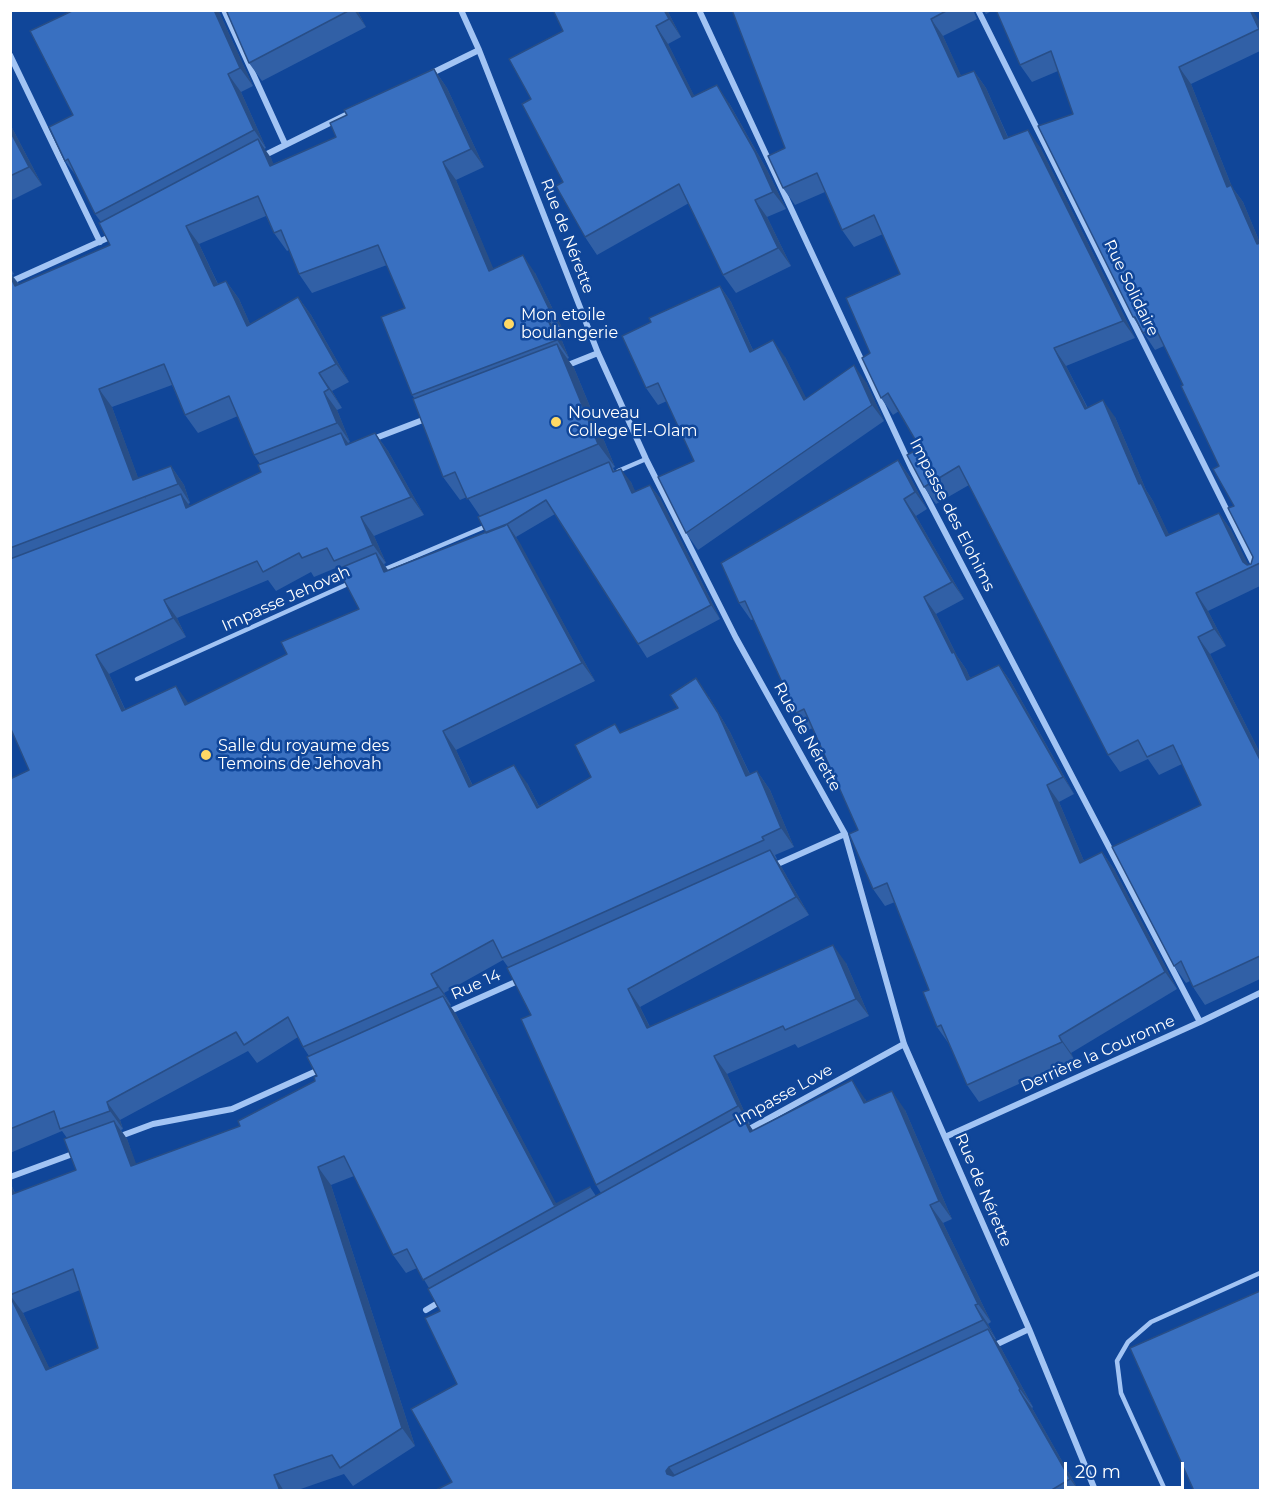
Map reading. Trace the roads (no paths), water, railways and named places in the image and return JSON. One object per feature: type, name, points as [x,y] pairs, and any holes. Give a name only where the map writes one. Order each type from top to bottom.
[{"type":"street","points":[[224,10],[285,144]]},
{"type":"street","name":"Rue de Nérette","points":[[461,10],[479,50],[598,353],[646,459],[736,638],[845,834],[904,1044],[1029,1329],[1095,1491]]},
{"type":"street","name":"Impasse des Elohims","points":[[699,10],[911,467],[1200,1022]]},
{"type":"street","name":"Rue Solidaire","points":[[978,10],[1260,577]]},
{"type":"street","points":[[418,80],[479,50]]},
{"type":"street","points":[[10,55],[100,242]]},
{"type":"street","points":[[254,160],[356,110]]},
{"type":"street","points":[[10,282],[121,231]]},
{"type":"street","points":[[554,370],[598,353]]},
{"type":"street","points":[[365,442],[432,417]]},
{"type":"street","points":[[770,868],[845,834]]},
{"type":"street","name":"Rue 14","points":[[436,1018],[522,979]]},
{"type":"street","name":"Derrière la Couronne","points":[[945,1137],[1260,993]]},
{"type":"street","name":"Impasse Love","points":[[738,1136],[904,1044]]},
{"type":"street","points":[[109,1141],[153,1124],[232,1109],[328,1066]]},
{"type":"street","points":[[10,1177],[87,1149]]},
{"type":"street","points":[[426,1310],[447,1298]]},
{"type":"street","points":[[986,1349],[1029,1329]]},
{"type":"lane","points":[[613,473],[646,459]]},
{"type":"lane","name":"Impasse Jehovah","points":[[374,574],[493,524]]},
{"type":"lane","name":"Impasse Jehovah","points":[[137,679],[352,583]]},
{"type":"lane","points":[[1165,1491],[1121,1393],[1117,1362],[1128,1342],[1151,1322],[1260,1273]]},
{"type":"place","name":"Mon etoile boulangerie","points":[[509,324]]},
{"type":"place","name":"Nouveau College El-Olam","points":[[556,422]]},
{"type":"place","name":"Salle du royaume des Temoins de Jehovah","points":[[206,755]]}]
